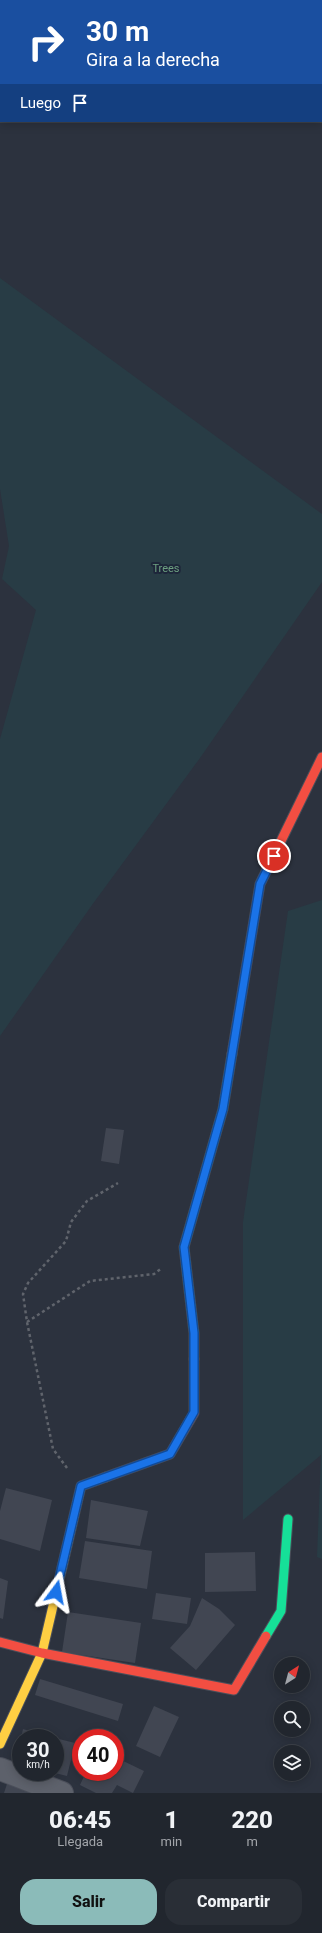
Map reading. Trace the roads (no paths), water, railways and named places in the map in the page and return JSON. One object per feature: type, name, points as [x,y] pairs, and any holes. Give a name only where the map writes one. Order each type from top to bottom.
[{"type":"street","points":[[0,1744],[42,1653],[81,1486],[170,1454],[194,1412],[194,1333],[184,1247],[223,1109],[260,884],[322,757]]},
{"type":"street","points":[[0,1642],[42,1653],[234,1690],[281,1611],[288,1519]]},
{"type":"street","points":[[0,1769],[62,1793]]},
{"type":"park label","name":"Trees","points":[[166,568]]}]
